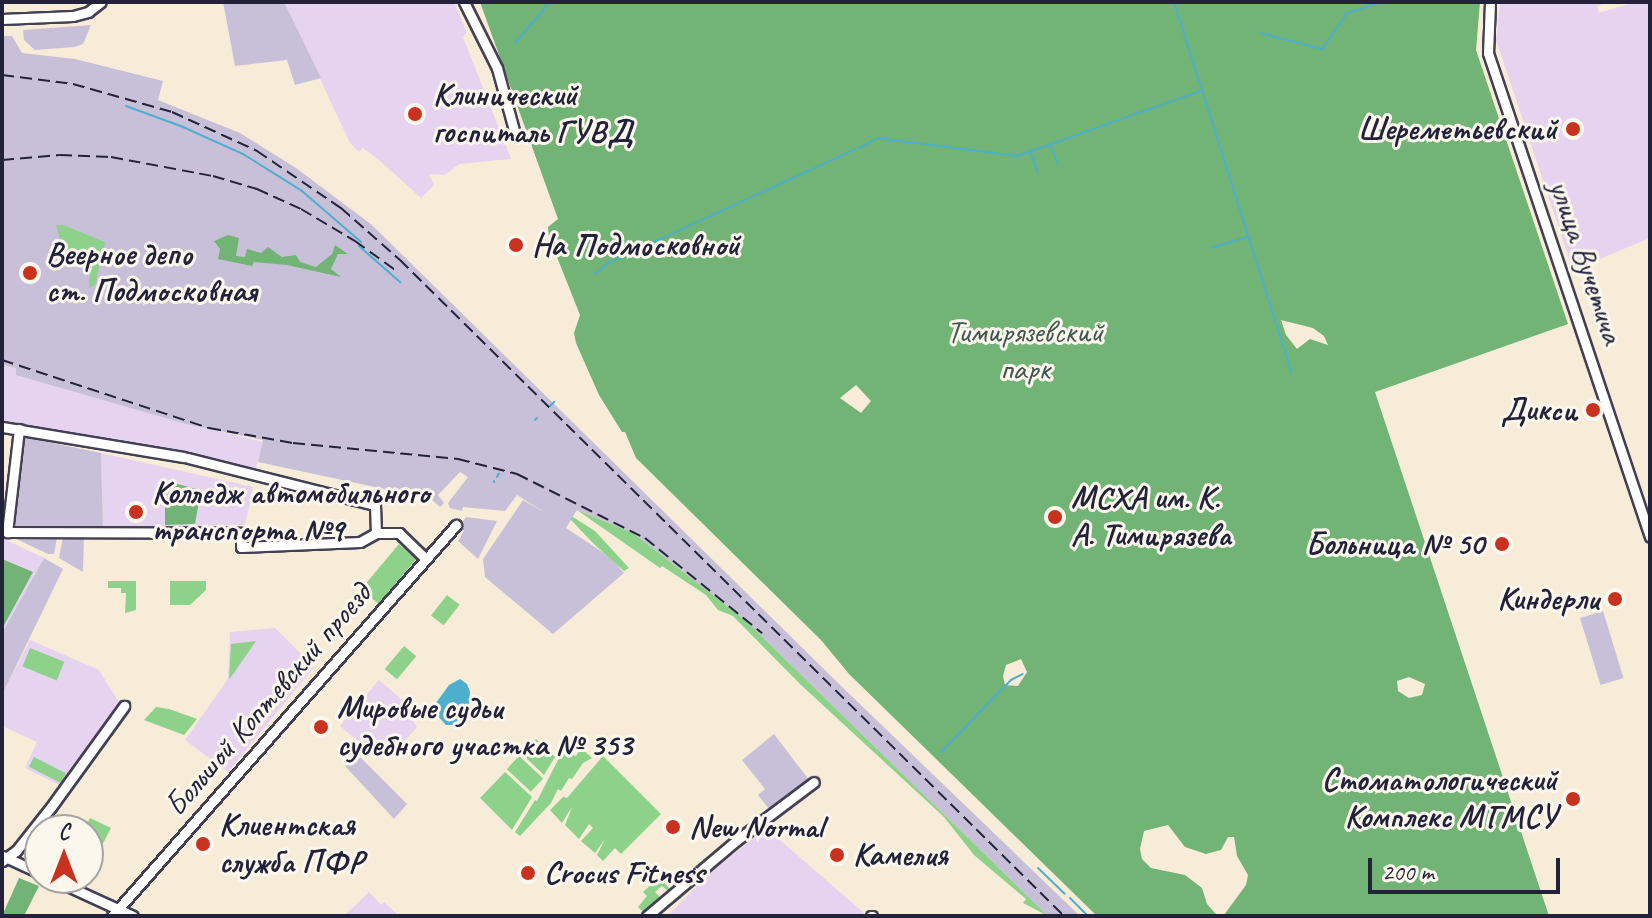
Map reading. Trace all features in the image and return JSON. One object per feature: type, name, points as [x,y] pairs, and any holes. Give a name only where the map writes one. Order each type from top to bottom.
[{"type":"street","points":[[2,19],[73,16],[88,12],[101,2]]},
{"type":"street","points":[[464,2],[497,68],[515,134]]},
{"type":"street","name":"улица Вучетича","points":[[1490,2],[1488,53],[1650,537]]},
{"type":"street","points":[[2,427],[186,457],[375,505],[376,533]]},
{"type":"street","points":[[19,429],[7,532],[241,533],[241,547],[360,542],[376,533],[399,533],[426,559]]},
{"type":"street","name":"Большой Коптевский проезд","points":[[115,913],[456,525]]},
{"type":"street","points":[[24,866],[4,858],[51,807],[124,706]]},
{"type":"street","points":[[647,916],[737,840],[814,782]]},
{"type":"street","points":[[80,894],[115,913],[133,916]]},
{"type":"shaded area","points":[[223,2],[284,2],[321,78],[295,85],[287,60],[235,66]]},
{"type":"shaded area","name":"Клинический госпиталь ГУВД","points":[[284,2],[454,2],[467,33],[463,37],[511,159],[459,164],[445,175],[429,174],[434,185],[421,198],[379,160],[363,148],[359,152],[350,143]]},
{"type":"shaded area","name":"Шереметьевский","points":[[1500,2],[1610,2],[1597,6],[1599,13],[1635,2],[1650,2],[1650,238],[1573,270],[1496,40]]},
{"type":"shaded area","points":[[91,25],[83,44],[74,47],[35,50],[24,40],[23,30]]},
{"type":"shaded area","points":[[2,36],[12,36],[22,53],[75,59],[163,81],[158,100],[240,133],[296,168],[372,225],[1080,916],[1048,916],[745,620],[633,533],[577,510],[566,528],[610,557],[624,573],[553,634],[485,577],[483,559],[523,500],[547,514],[517,495],[505,511],[463,507],[462,511],[450,508],[448,503],[468,477],[460,472],[438,495],[444,503],[440,507],[431,499],[258,462],[263,440],[186,424],[16,375],[16,368],[2,365]]},
{"type":"shaded area","points":[[2,364],[161,417],[263,442],[255,471],[2,426]]},
{"type":"shaded area","points":[[24,437],[101,453],[103,528],[12,527]]},
{"type":"shaded area","points":[[101,453],[253,487],[245,525],[103,528]]},
{"type":"shaded area","points":[[466,517],[497,521],[478,559],[458,541],[464,531],[460,526]]},
{"type":"shaded area","points":[[84,535],[83,572],[59,558],[63,537]]},
{"type":"shaded area","points":[[10,536],[57,537],[54,554],[48,554]]},
{"type":"shaded area","points":[[2,538],[44,558],[2,633]]},
{"type":"shaded area","points":[[44,558],[63,569],[2,695],[2,633]]},
{"type":"shaded area","points":[[1603,611],[1623,678],[1601,685],[1580,618]]},
{"type":"shaded area","points":[[275,628],[314,667],[228,772],[185,740],[228,679],[230,632]]},
{"type":"shaded area","points":[[30,640],[99,670],[120,704],[61,786],[25,768],[37,742],[2,726],[2,695]]},
{"type":"shaded area","points":[[379,680],[399,697],[417,727],[388,759],[384,755],[380,759],[340,726]]},
{"type":"shaded area","points":[[774,734],[809,780],[770,810],[758,795],[765,789],[742,760]]},
{"type":"shaded area","points":[[358,755],[407,804],[394,819],[345,766]]},
{"type":"shaded area","points":[[766,828],[864,913],[860,916],[667,916],[708,875]]},
{"type":"shaded area","points":[[369,892],[381,905],[384,902],[399,916],[344,916]]},
{"type":"green space","name":"Тимирязевский парк","points":[[480,2],[1480,2],[1476,50],[1568,324],[1375,392],[1549,916],[1097,916],[849,674],[821,640],[636,458],[625,432],[622,432],[599,395],[576,343],[574,333],[580,315],[549,237],[548,227],[558,219]],"holes":[[[1281,320],[1313,328],[1324,336],[1328,345],[1310,339],[1297,349],[1286,335]],[[856,385],[871,401],[861,413],[840,398]],[[1021,659],[1027,672],[1018,686],[1005,685],[1003,676],[1006,665]],[[1409,677],[1425,684],[1422,695],[1409,698],[1398,691],[1397,681]],[[1168,825],[1185,847],[1206,854],[1221,850],[1228,837],[1234,837],[1237,856],[1248,875],[1246,885],[1224,915],[1216,914],[1207,904],[1202,888],[1185,875],[1151,868],[1142,859],[1140,849],[1144,831]]]},
{"type":"green space","points":[[56,225],[105,242],[95,285],[89,288],[90,259],[66,261]]},
{"type":"green space","points":[[228,235],[239,238],[236,256],[245,257],[247,249],[261,253],[268,247],[282,257],[296,255],[300,262],[316,267],[332,254],[335,245],[348,254],[338,254],[331,269],[341,277],[287,265],[254,262],[252,266],[218,259],[220,249],[214,241]]},
{"type":"green space","points":[[173,483],[201,490],[195,524],[165,525],[165,499]]},
{"type":"green space","points":[[577,510],[633,533],[745,620],[1048,916],[1023,903],[1026,899],[974,855],[944,817],[800,684],[733,616],[718,610],[706,595],[662,566],[660,568]]},
{"type":"green space","points":[[573,517],[595,531],[629,568],[624,571],[594,544],[570,519]]},
{"type":"green space","points":[[399,544],[417,559],[379,604],[361,589]]},
{"type":"green space","points":[[2,559],[33,572],[2,629]]},
{"type":"green space","points":[[108,581],[136,581],[136,610],[125,613],[126,593],[121,593],[121,588],[108,588]]},
{"type":"green space","points":[[170,581],[206,581],[206,590],[190,605],[170,605]]},
{"type":"green space","points":[[447,595],[460,605],[444,625],[431,615]]},
{"type":"green space","points":[[256,641],[229,680],[231,644]]},
{"type":"green space","points":[[404,646],[416,656],[397,679],[385,669]]},
{"type":"green space","points":[[30,648],[64,662],[57,680],[23,667]]},
{"type":"green space","points":[[156,707],[197,719],[184,735],[144,720]]},
{"type":"green space","points":[[536,739],[555,757],[544,775],[522,754]]},
{"type":"green space","points":[[581,748],[592,758],[583,763],[561,791],[558,789],[551,803],[520,836],[515,832],[537,801],[558,760],[566,752],[576,756]]},
{"type":"green space","points":[[519,756],[543,779],[531,792],[507,769]]},
{"type":"green space","points":[[603,756],[661,814],[621,854],[615,848],[603,861],[597,855],[605,839],[595,853],[581,841],[593,828],[589,824],[579,839],[565,825],[572,807],[562,823],[550,810],[563,797],[567,798]]},
{"type":"green space","points":[[34,757],[66,773],[61,783],[29,767]]},
{"type":"green space","points":[[505,772],[532,797],[512,830],[480,798]]},
{"type":"green space","points":[[104,825],[111,828],[104,841]]},
{"type":"green space","points":[[659,877],[670,889],[668,891],[662,886],[655,892],[660,897],[644,913],[638,907],[647,896],[643,892]]},
{"type":"green space","points":[[19,878],[24,880],[24,894],[35,894],[24,916],[2,916]]},
{"type":"water","points":[[460,679],[467,684],[470,692],[469,705],[454,725],[446,725],[435,713],[436,703],[449,685]]},
{"type":"waterway","points":[[515,43],[550,2]]},
{"type":"waterway","points":[[1174,2],[1292,373]]},
{"type":"waterway","points":[[1260,33],[1322,49],[1347,13],[1380,2]]},
{"type":"waterway","points":[[859,148],[878,138],[1017,156],[1201,91]]},
{"type":"waterway","points":[[126,106],[243,154],[302,191],[361,242]]},
{"type":"waterway","points":[[1050,144],[1058,165]]},
{"type":"waterway","points":[[595,274],[608,263],[856,149]]},
{"type":"waterway","points":[[1030,151],[1038,173]]},
{"type":"waterway","points":[[1211,248],[1248,237]]},
{"type":"waterway","points":[[359,246],[400,282]]},
{"type":"waterway","points":[[550,406],[554,402]]},
{"type":"waterway","points":[[497,477],[499,473]]},
{"type":"waterway","points":[[941,752],[1011,680],[1023,674]]},
{"type":"waterway","points":[[1038,868],[1065,894]]},
{"type":"waterway","points":[[1070,898],[1088,916]]},
{"type":"railway","points":[[2,75],[73,84],[172,112],[257,151],[341,208],[400,260],[1064,916]]},
{"type":"railway","points":[[2,160],[60,155],[111,157],[213,176],[257,189],[301,209],[355,241],[398,272]]},
{"type":"railway","points":[[2,360],[209,428],[293,443],[458,459],[517,474],[645,538],[762,633]]},
{"type":"place","name":"Клинический госпиталь ГУВД","points":[[415,114]]},
{"type":"place","name":"Шереметьевский","points":[[1573,129]]},
{"type":"place","name":"На Подмосковной","points":[[516,245]]},
{"type":"place","name":"Веерное депо ст. Подмосковная","points":[[30,273]]},
{"type":"place","name":"Дикси","points":[[1593,410]]},
{"type":"place","name":"Колледж автомобильного транспорта №9","points":[[136,512]]},
{"type":"place","name":"МСХА им. К. А. Тимирязева","points":[[1055,517]]},
{"type":"place","name":"Больница № 50","points":[[1502,544]]},
{"type":"place","name":"Киндерли","points":[[1615,599]]},
{"type":"place","name":"Мировые судьи судебного участка № 353","points":[[321,727]]},
{"type":"place","name":"Стоматологический Комплекс МГМСУ","points":[[1573,799]]},
{"type":"place","name":"New Normal","points":[[673,827]]},
{"type":"place","name":"Клиентская служба ПФР","points":[[203,844]]},
{"type":"place","name":"Камелия","points":[[837,855]]},
{"type":"place","name":"Crocus Fitness","points":[[528,873]]}]
